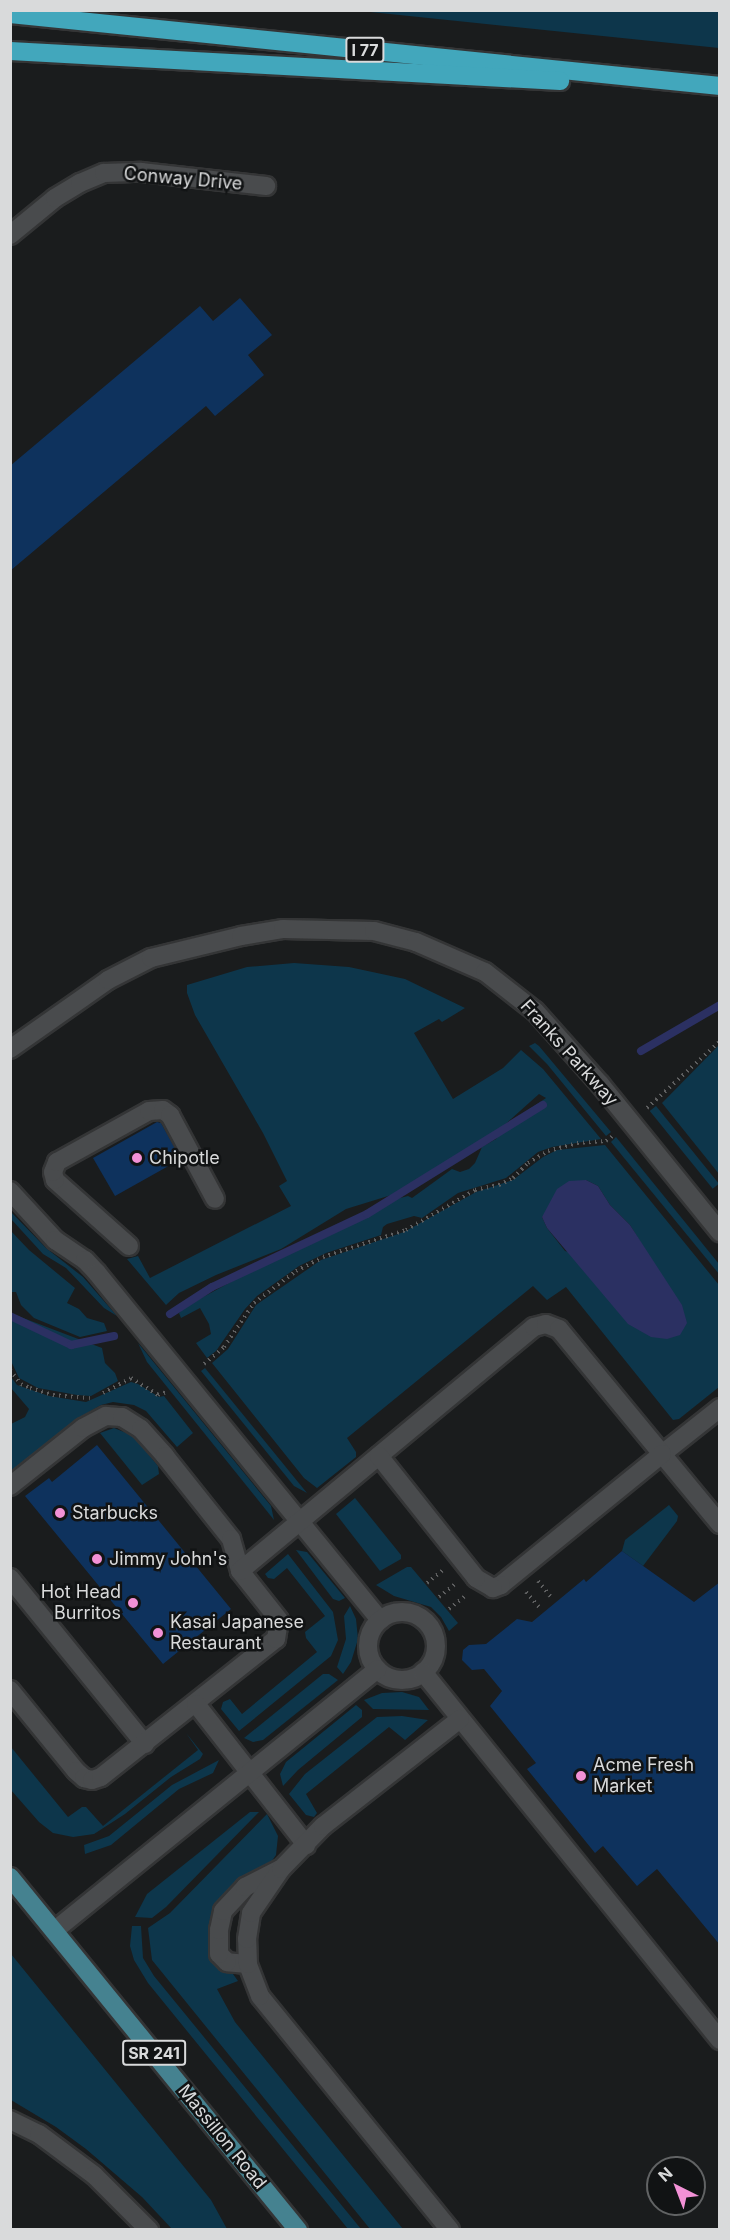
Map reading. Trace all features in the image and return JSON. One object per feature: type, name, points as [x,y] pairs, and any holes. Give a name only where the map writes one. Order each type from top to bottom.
[{"type":"highway","name":"I 77","points":[[10,14],[720,88]]},
{"type":"highway","points":[[10,51],[720,88]]},
{"type":"main road","name":"Massillon Road","points":[[10,1877],[298,2229]]},
{"type":"lane","name":"Conway Drive","points":[[10,236],[55,198],[104,173],[141,172],[266,186]]},
{"type":"lane","name":"Franks Parkway","points":[[10,1049],[108,980],[151,958],[241,936],[283,929],[374,931],[416,942],[457,958],[485,972],[511,990],[559,1036],[720,1232]]},
{"type":"lane","points":[[129,1246],[55,1180],[53,1172],[57,1162],[149,1112],[163,1110],[170,1115],[215,1200]]},
{"type":"lane","points":[[10,1191],[55,1240],[85,1260],[97,1273],[380,1620]]},
{"type":"lane","points":[[240,1570],[534,1327],[546,1324],[559,1329],[720,1524]]},
{"type":"lane","points":[[379,1456],[476,1578],[493,1588],[510,1578],[720,1408]]},
{"type":"lane","points":[[10,1486],[83,1428],[106,1416],[122,1417],[141,1429],[231,1539],[240,1570],[279,1620],[276,1639],[101,1777],[92,1780],[84,1778],[10,1690]]},
{"type":"lane","points":[[10,1578],[144,1744]]},
{"type":"lane","points":[[400,1612],[421,1618],[429,1626],[436,1646],[434,1657],[423,1672],[411,1679],[399,1680],[388,1678],[377,1669],[368,1651],[369,1640],[380,1620],[400,1612]]},
{"type":"lane","points":[[54,1931],[377,1669]]},
{"type":"lane","points":[[423,1672],[720,2040]]},
{"type":"lane","points":[[195,1704],[306,1845]]},
{"type":"lane","points":[[450,2229],[260,1996],[248,1965],[247,1939],[251,1913],[281,1869],[323,1826],[460,1719]]},
{"type":"lane","points":[[248,1965],[227,1962],[219,1954],[219,1930],[223,1911],[244,1887],[281,1869]]},
{"type":"lane","points":[[10,2120],[39,2134],[94,2175],[148,2229]]},
{"type":"path","points":[[204,1364],[213,1359],[224,1347],[254,1303],[296,1271],[323,1257],[406,1230],[468,1194],[499,1185],[513,1178],[528,1163],[548,1151],[577,1143],[606,1141],[655,1102],[720,1041]]},
{"type":"path","points":[[10,1370],[21,1384],[53,1395],[86,1399],[131,1378],[158,1395],[166,1392]]},
{"type":"path","points":[[534,1577],[551,1597]]},
{"type":"path","points":[[522,1587],[539,1607]]},
{"type":"shaded area","points":[[361,11],[719,11],[719,48]]},
{"type":"shaded area","points":[[294,963],[349,967],[405,979],[465,1008],[442,1022],[439,1019],[414,1033],[453,1099],[503,1068],[521,1050],[543,1069],[601,1139],[552,1147],[538,1152],[506,1178],[458,1193],[422,1218],[414,1216],[387,1224],[383,1227],[381,1235],[326,1253],[299,1266],[257,1296],[245,1309],[216,1351],[207,1358],[196,1343],[211,1334],[209,1324],[200,1308],[181,1318],[179,1313],[185,1307],[337,1224],[396,1199],[408,1196],[412,1198],[452,1169],[460,1172],[469,1169],[475,1163],[482,1147],[496,1139],[509,1123],[546,1098],[539,1094],[500,1129],[401,1192],[346,1209],[281,1249],[216,1275],[179,1293],[166,1305],[127,1259],[138,1256],[150,1278],[291,1206],[279,1186],[287,1181],[263,1133],[195,1015],[187,993],[187,985],[247,967]]},
{"type":"shaded area","points":[[535,1043],[611,1132],[606,1136],[547,1064],[529,1046]]},
{"type":"shaded area","points":[[719,1045],[719,1174],[662,1103]]},
{"type":"shaded area","points":[[656,1106],[719,1184],[713,1189],[650,1111]]},
{"type":"shaded area","points":[[616,1137],[719,1264],[719,1274],[611,1142]]},
{"type":"shaded area","points":[[605,1145],[719,1285],[719,1387],[679,1419],[673,1420],[566,1287],[547,1300],[533,1286],[347,1438],[356,1452],[356,1457],[317,1488],[304,1478],[212,1363],[228,1349],[256,1305],[321,1260],[404,1232],[476,1192],[513,1180],[543,1157],[557,1150]],"holes":[[[586,1180],[598,1186],[610,1205],[630,1225],[665,1282],[565,1251],[547,1228],[542,1217]]]},
{"type":"shaded area","points":[[10,1211],[46,1248],[83,1277],[117,1316],[104,1308],[66,1268],[43,1254],[11,1219]]},
{"type":"shaded area","points":[[10,1230],[29,1250],[75,1288],[67,1303],[79,1309],[87,1318],[104,1323],[107,1331],[80,1337],[34,1318],[21,1305],[16,1292],[11,1292]]},
{"type":"shaded area","points":[[10,1313],[102,1348],[105,1363],[115,1373],[118,1381],[91,1396],[38,1388],[19,1378],[11,1361]]},
{"type":"shaded area","points":[[138,1343],[271,1506],[274,1520],[147,1362]]},
{"type":"shaded area","points":[[205,1368],[307,1493],[294,1486],[201,1371]]},
{"type":"shaded area","points":[[11,1377],[17,1385],[49,1396],[86,1402],[131,1382],[138,1384],[159,1397],[164,1396],[193,1433],[177,1447],[146,1411],[134,1405],[113,1402],[101,1405],[82,1416],[11,1473],[11,1424],[25,1417],[29,1409],[11,1388]]},
{"type":"shaded area","points":[[114,1428],[134,1436],[158,1466],[159,1474],[142,1485],[100,1433]]},
{"type":"shaded area","points":[[355,1498],[401,1555],[401,1559],[380,1571],[336,1514]]},
{"type":"shaded area","points":[[669,1505],[678,1516],[677,1521],[643,1566],[622,1551],[625,1540]]},
{"type":"shaded area","points":[[296,1550],[307,1552],[345,1598],[339,1601],[333,1599]]},
{"type":"shaded area","points":[[288,1554],[333,1612],[338,1640],[331,1656],[239,1731],[221,1709],[223,1702],[230,1699],[242,1714],[317,1652],[306,1638],[305,1632],[325,1616],[287,1568],[274,1579],[268,1578],[265,1574]]},
{"type":"shaded area","points":[[407,1567],[411,1567],[458,1623],[449,1631],[441,1617],[431,1607],[394,1596],[376,1585]]},
{"type":"shaded area","points":[[350,1606],[356,1619],[358,1639],[351,1662],[343,1674],[337,1667],[346,1639],[344,1616]]},
{"type":"shaded area","points":[[323,1674],[329,1674],[338,1680],[263,1740],[253,1742],[244,1738]]},
{"type":"shaded area","points":[[402,1692],[419,1697],[429,1710],[373,1709],[364,1700],[382,1693]]},
{"type":"shaded area","points":[[356,1705],[362,1710],[362,1717],[298,1770],[283,1786],[280,1774],[286,1762]]},
{"type":"shaded area","points":[[402,1716],[428,1720],[405,1740],[389,1727],[306,1794],[317,1813],[314,1817],[306,1815],[289,1794],[305,1774],[377,1717]]},
{"type":"shaded area","points":[[186,1733],[203,1754],[200,1759],[171,1777],[125,1814],[94,1834],[73,1837],[53,1833],[39,1822],[11,1790],[11,1747],[68,1817],[82,1807],[86,1807],[103,1826],[198,1750]]},
{"type":"shaded area","points":[[219,1760],[213,1773],[179,1789],[111,1845],[85,1854],[84,1845],[109,1836],[172,1785]]},
{"type":"shaded area","points":[[250,1812],[259,1812],[166,1907],[152,1918],[135,1917],[147,1894]]},
{"type":"shaded area","points":[[267,1814],[278,1836],[276,1855],[269,1865],[236,1883],[227,1891],[214,1911],[211,1958],[215,1964],[233,1974],[238,1981],[217,1989],[235,2022],[403,2229],[370,2229],[152,1960],[148,1928],[170,1913]]},
{"type":"shaded area","points":[[132,1926],[141,1926],[143,1958],[154,1976],[361,2229],[348,2229],[148,1983],[134,1960],[130,1946]]},
{"type":"shaded area","points":[[11,1954],[211,2200],[227,2229],[172,2229],[142,2197],[86,2149],[56,2127],[11,2100]]},
{"type":"water","points":[[586,1180],[598,1186],[610,1205],[630,1225],[682,1305],[687,1323],[680,1335],[667,1339],[651,1337],[628,1324],[547,1228],[542,1217],[557,1189],[569,1181]]},
{"type":"building","points":[[240,298],[272,335],[248,355],[264,375],[215,416],[206,406],[10,571],[10,466],[200,306],[213,321]]},
{"type":"building","name":"Chipotle","points":[[157,1122],[161,1123],[181,1159],[115,1196],[93,1158]]},
{"type":"building","points":[[97,1445],[231,1609],[163,1664],[25,1496],[49,1478],[52,1482]]},
{"type":"building","points":[[622,1551],[694,1602],[720,1582],[720,1945],[657,1869],[637,1886],[603,1846],[595,1853],[527,1769],[536,1763],[490,1706],[502,1691],[484,1669],[472,1670],[462,1660],[463,1650],[469,1645],[486,1644],[517,1619],[532,1622],[584,1579],[586,1582]]},
{"type":"waterway","points":[[641,1051],[720,1005]]},
{"type":"waterway","points":[[170,1314],[212,1287],[367,1214],[543,1105]]},
{"type":"waterway","points":[[10,1316],[71,1345],[114,1336]]},
{"type":"place","name":"Chipotle","points":[[137,1158]]},
{"type":"place","name":"Starbucks","points":[[60,1513]]},
{"type":"place","name":"Jimmy John's","points":[[97,1559]]},
{"type":"place","name":"Hot Head Burritos","points":[[133,1603]]},
{"type":"place","name":"Kasai Japanese Restaurant","points":[[158,1633]]},
{"type":"place","name":"Acme Fresh Market","points":[[581,1776]]}]
